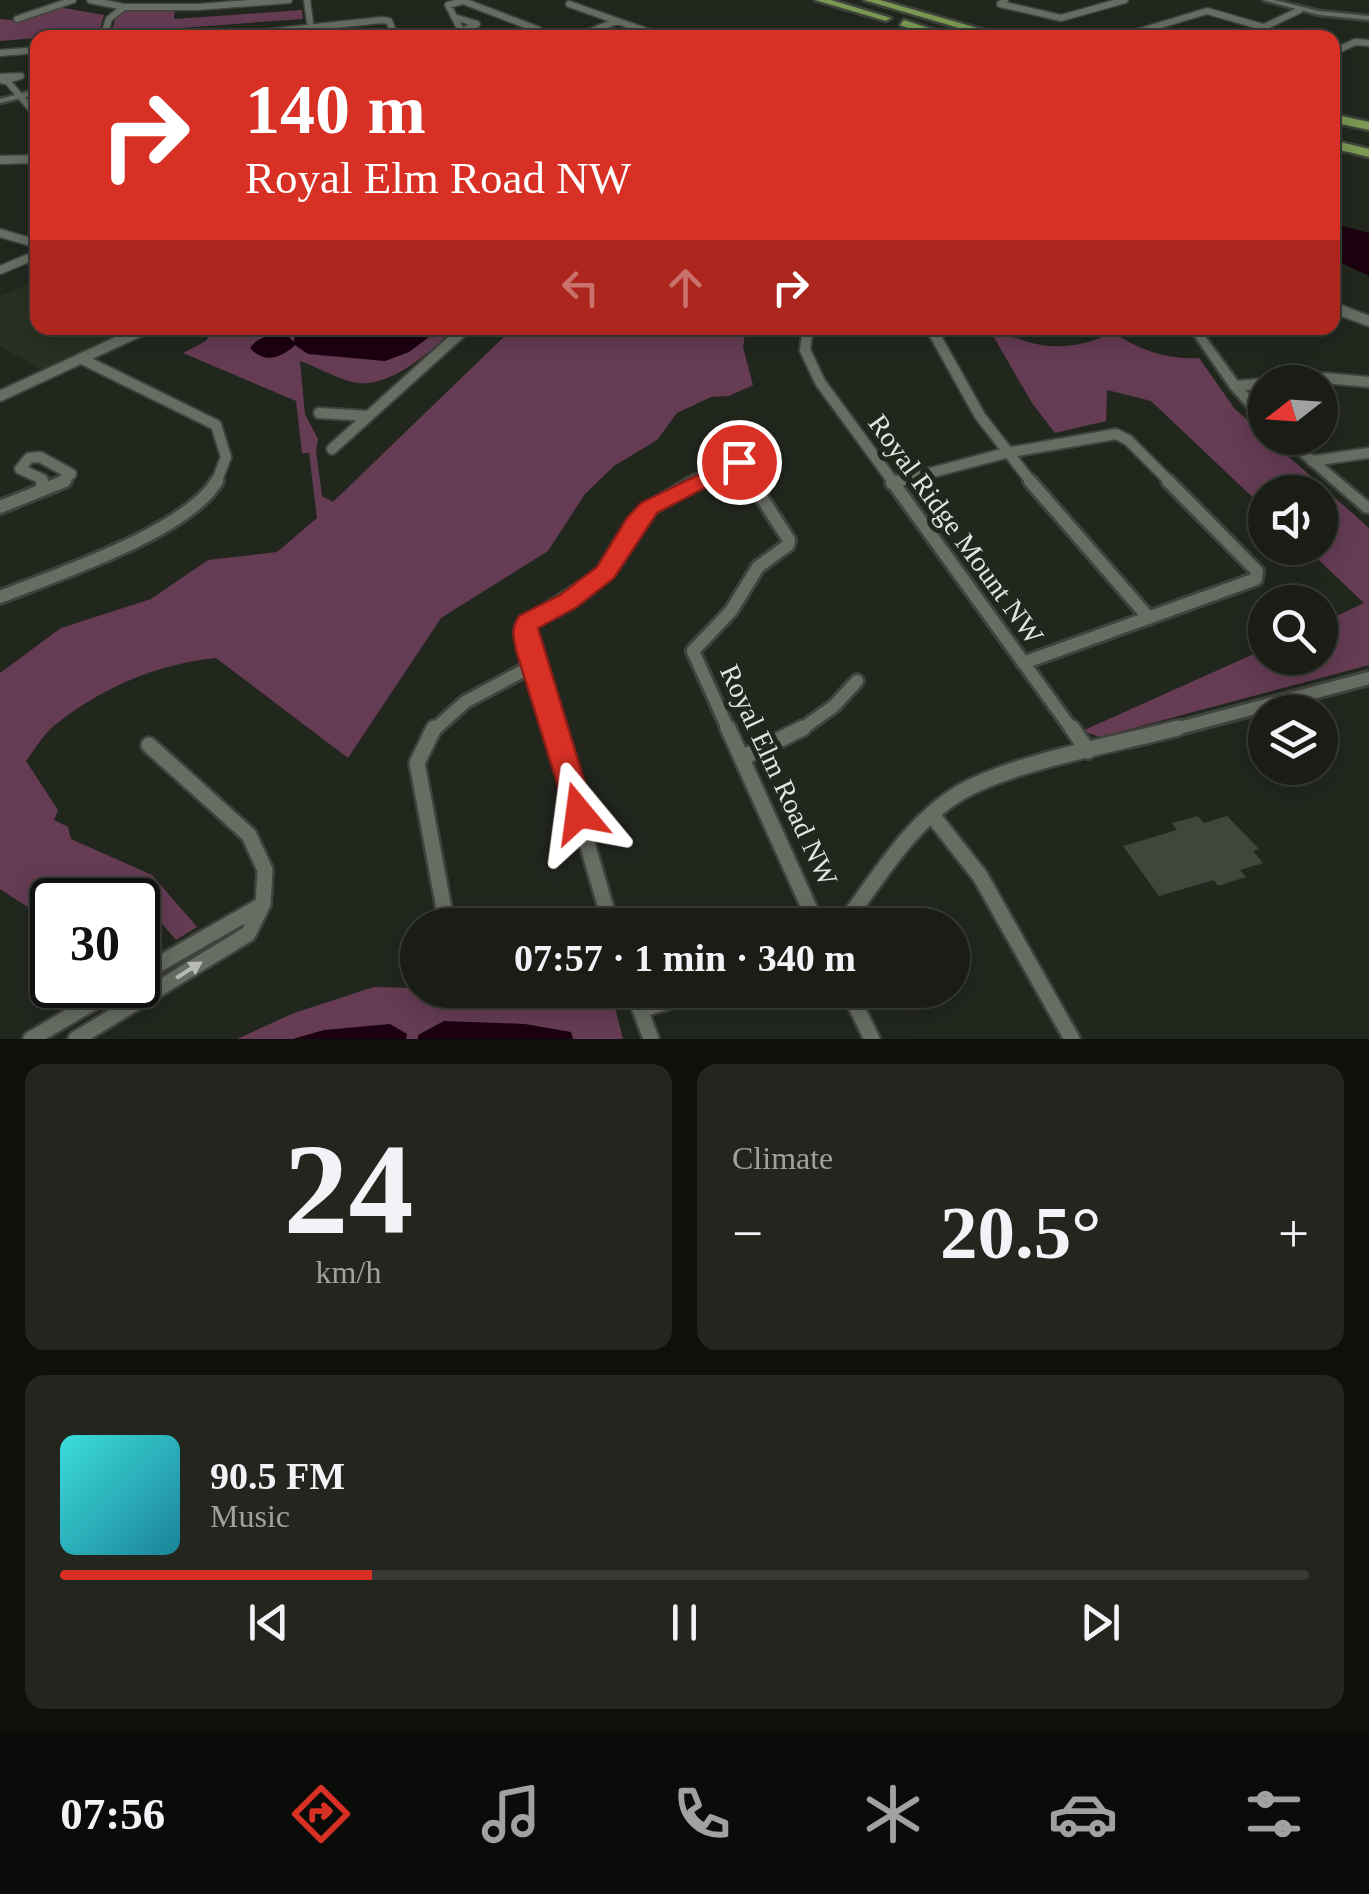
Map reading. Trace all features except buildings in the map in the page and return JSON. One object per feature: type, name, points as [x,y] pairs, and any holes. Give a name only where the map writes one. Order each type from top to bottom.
[{"type":"highway","points":[[820,0],[926,30]]},
{"type":"highway","points":[[869,0],[978,30]]},
{"type":"highway","points":[[934,18],[986,30]]},
{"type":"highway","points":[[1340,117],[1369,122]]},
{"type":"highway","points":[[1340,141],[1369,142]]},
{"type":"highway","points":[[1340,143],[1369,152]]},
{"type":"street","points":[[17,18],[73,0]]},
{"type":"street","points":[[90,0],[124,6],[290,0]]},
{"type":"street","points":[[306,0],[310,28]]},
{"type":"street","points":[[460,30],[448,5],[464,0],[538,28],[535,30]]},
{"type":"street","points":[[1004,0],[1000,4],[1052,18],[1125,0]]},
{"type":"street","points":[[1266,0],[1300,10],[1369,18]]},
{"type":"street","points":[[570,4],[643,30]]},
{"type":"street","points":[[105,30],[108,19],[124,6]]},
{"type":"street","points":[[1261,30],[1300,10]]},
{"type":"street","points":[[1138,30],[1207,11],[1266,28]]},
{"type":"street","points":[[454,17],[477,24],[469,30]]},
{"type":"street","points":[[290,30],[382,20],[389,21],[393,30]]},
{"type":"street","points":[[594,30],[617,21]]},
{"type":"street","points":[[1340,49],[1355,42],[1369,42]]},
{"type":"street","points":[[0,53],[30,51]]},
{"type":"street","points":[[2,80],[30,108]]},
{"type":"street","points":[[0,100],[30,94]]},
{"type":"street","points":[[0,160],[30,159]]},
{"type":"street","points":[[0,233],[30,242]]},
{"type":"street","points":[[0,270],[30,257]]},
{"type":"street","points":[[1340,310],[1369,320]]},
{"type":"street","points":[[0,396],[134,335]]},
{"type":"street","points":[[128,338],[138,335]]},
{"type":"street","points":[[332,449],[458,335]]},
{"type":"street","name":"Royal Ridge Mount NW","points":[[807,335],[811,368],[1088,751]]},
{"type":"street","points":[[936,335],[980,416],[1006,453],[1149,618]]},
{"type":"street","points":[[1199,335],[1248,401]]},
{"type":"street","points":[[0,597],[172,522],[205,499],[224,472],[227,446],[216,425],[82,360]]},
{"type":"street","points":[[1235,386],[1310,378],[1369,382]]},
{"type":"street","points":[[319,412],[368,416]]},
{"type":"street","points":[[892,483],[1006,453],[1102,434],[1123,436],[1256,570],[1256,579],[1023,663]]},
{"type":"street","name":"Royal Elm Road NW","points":[[728,446],[789,540],[785,550],[758,567],[731,611],[692,651],[810,908]]},
{"type":"street","points":[[1312,461],[1369,453]]},
{"type":"street","points":[[1305,455],[1369,509]]},
{"type":"street","points":[[606,908],[524,631],[528,622],[568,601],[606,573],[649,508],[739,462]]},
{"type":"street","points":[[0,507],[44,489]]},
{"type":"street","points":[[444,908],[417,762],[419,753],[449,713],[536,664]]},
{"type":"street","points":[[857,908],[904,844],[961,792],[1088,751],[1369,678]]},
{"type":"street","points":[[742,758],[774,747],[844,698],[857,681]]},
{"type":"street","points":[[76,1039],[248,934],[263,916],[262,906],[268,892],[257,848],[216,802],[149,744]]},
{"type":"street","points":[[932,815],[980,876],[1072,1039]]},
{"type":"street","points":[[160,964],[262,906]]},
{"type":"street","points":[[31,1039],[84,1008]]},
{"type":"street","points":[[647,1008],[640,1010],[651,1039]]},
{"type":"street","points":[[857,1008],[872,1039]]},
{"type":"shaded area","points":[[58,7],[104,15],[100,30],[30,30],[30,39],[0,41],[0,19],[21,21]]},
{"type":"shaded area","points":[[123,9],[175,10],[174,19],[302,10],[303,19],[112,30]]},
{"type":"shaded area","points":[[1340,225],[1369,233],[1369,276],[1340,262]]},
{"type":"shaded area","points":[[30,284],[30,335],[116,335],[41,369],[0,346],[0,296]]},
{"type":"shaded area","points":[[210,335],[447,335],[422,358],[380,381],[352,382],[300,361],[305,414],[318,439],[322,496],[333,502],[506,335],[745,335],[743,347],[753,385],[729,396],[711,397],[677,413],[657,440],[614,466],[585,494],[548,551],[441,618],[348,758],[216,658],[132,679],[56,724],[26,761],[58,810],[54,820],[68,827],[71,839],[155,878],[30,878],[30,909],[0,889],[0,673],[61,628],[151,599],[208,560],[277,552],[317,518],[309,453],[302,453],[296,401],[183,353]]},
{"type":"shaded area","points":[[270,335],[287,335],[294,342],[295,335],[432,335],[409,352],[385,361],[308,354],[295,345],[279,356],[267,358],[250,348]]},
{"type":"shaded area","points":[[993,335],[1043,345],[1084,343],[1118,335],[1154,352],[1199,358],[1235,409],[1248,421],[1248,455],[1287,455],[1309,475],[1248,475],[1248,493],[1151,401],[1107,390],[1106,421],[1055,433],[1032,403]]},
{"type":"shaded area","points":[[1338,500],[1369,528],[1369,665],[1338,673],[1338,615],[1364,603],[1324,565],[1338,565]]},
{"type":"shaded area","points":[[1248,657],[1248,675],[1332,675],[1100,737],[1082,731]]},
{"type":"shaded area","points":[[160,884],[197,927],[176,940],[160,921]]},
{"type":"shaded area","points":[[374,987],[400,988],[400,1008],[615,1008],[623,1039],[237,1039],[294,1013]]},
{"type":"shaded area","points":[[444,1021],[525,1024],[571,1032],[573,1039],[418,1039],[418,1035]]},
{"type":"shaded area","points":[[390,1024],[407,1034],[406,1039],[293,1039],[324,1030]]},
{"type":"route","points":[[579,813],[529,650],[524,631],[528,622],[568,601],[606,573],[649,508],[739,462]]}]
